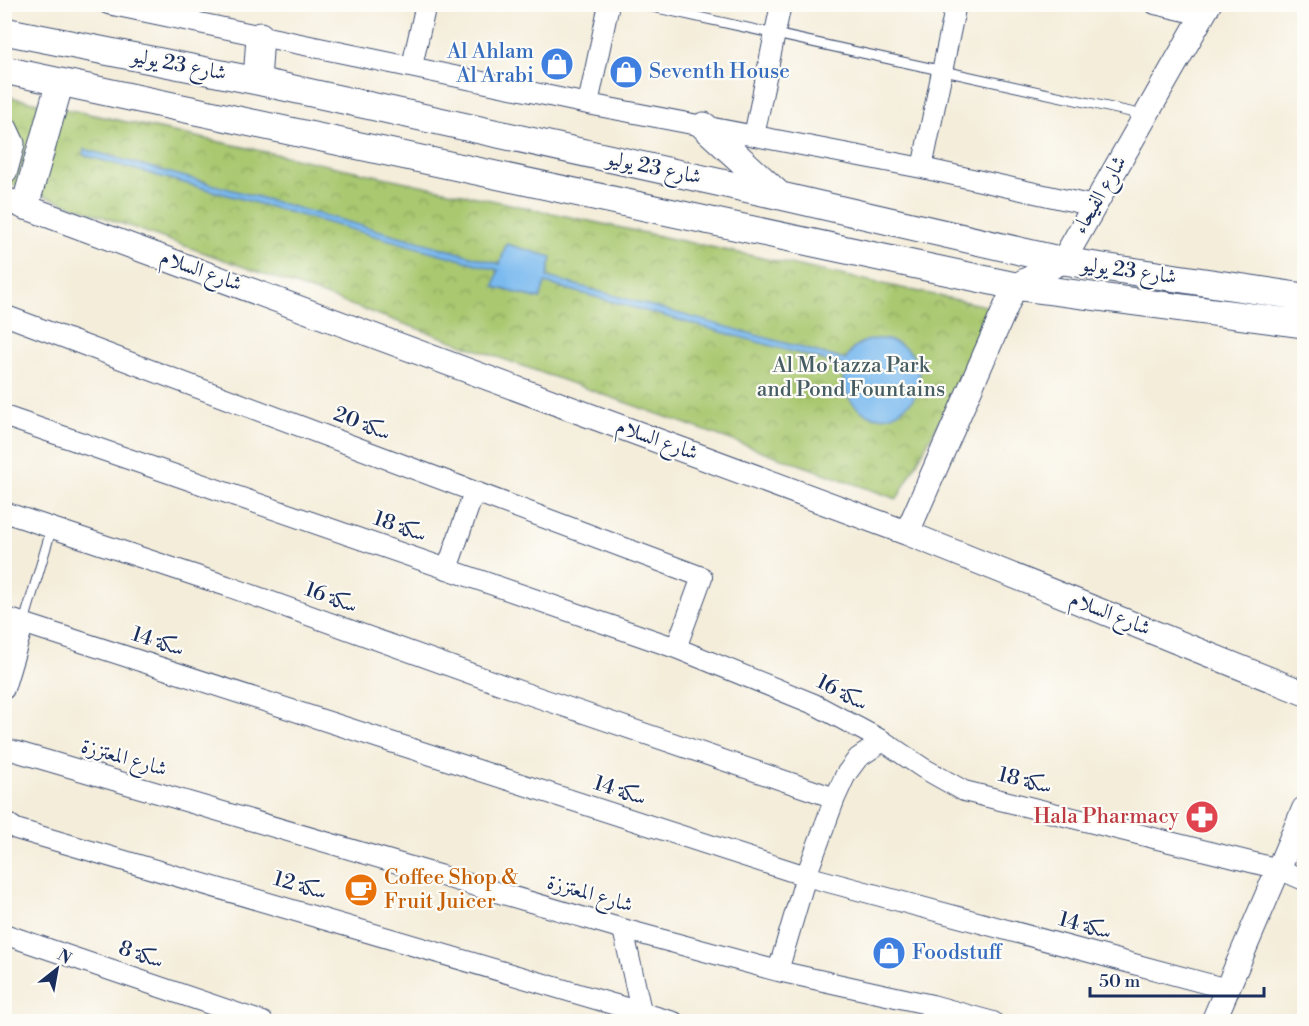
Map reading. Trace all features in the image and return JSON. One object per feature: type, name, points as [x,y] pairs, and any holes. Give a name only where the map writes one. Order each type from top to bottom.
[{"type":"main road","name":"شارع 23 يوليو","points":[[4,31],[257,81],[781,196],[1062,261],[1305,297]]},
{"type":"main road","points":[[257,81],[260,36]]},
{"type":"main road","name":"شارع 23 يوليو","points":[[4,70],[1015,286],[1305,324]]},
{"type":"main road","points":[[15,202],[60,82]]},
{"type":"main road","points":[[704,126],[781,196]]},
{"type":"main road","points":[[4,129],[11,144],[4,170]]},
{"type":"street","points":[[108,4],[588,104],[922,168],[1094,206]]},
{"type":"street","points":[[412,66],[426,4]]},
{"type":"street","points":[[588,104],[609,4]]},
{"type":"street","points":[[754,136],[781,4]]},
{"type":"street","points":[[922,168],[956,4]]},
{"type":"street","points":[[1155,4],[1206,10]]},
{"type":"street","name":"شارع الفيحاء","points":[[1062,261],[1206,10]]},
{"type":"street","name":"شارع السلام","points":[[15,202],[907,533],[1305,693]]},
{"type":"street","points":[[907,533],[1015,286],[1062,261]]},
{"type":"street","name":"سكة 20","points":[[4,315],[702,577],[676,648]]},
{"type":"street","name":"سكة 18","points":[[4,416],[676,648],[778,689]]},
{"type":"street","points":[[447,569],[474,492]]},
{"type":"street","name":"سكة 16","points":[[4,512],[227,586],[525,693],[835,798]]},
{"type":"street","name":"سكة 14","points":[[4,617],[806,876],[1227,989]]},
{"type":"street","points":[[4,689],[24,622]]},
{"type":"street","name":"سكة 16","points":[[778,689],[814,704],[883,741]]},
{"type":"street","points":[[778,971],[806,876],[835,798],[846,774],[858,758],[883,741]]},
{"type":"street","name":"سكة 18","points":[[883,741],[923,768],[964,791],[1279,869],[1305,880]]},
{"type":"street","name":"شارع المعتززة","points":[[4,748],[623,929],[929,1013],[993,1022]]},
{"type":"street","points":[[1213,1022],[1305,809]]},
{"type":"street","name":"سكة 12","points":[[10,825],[641,1016],[674,1022]]},
{"type":"street","points":[[623,929],[641,1016]]},
{"type":"street","name":"سكة 8","points":[[4,934],[263,1022]]},
{"type":"lane","points":[[639,4],[1146,115]]},
{"type":"lane","points":[[24,622],[52,527]]},
{"type":"green space","name":"Al Mo'tazza Park and Pond Fountains","points":[[5,96],[1000,309],[897,499],[5,182]]},
{"type":"water","points":[[84,149],[500,264],[506,244],[552,257],[547,277],[846,360],[855,348],[867,341],[881,339],[896,342],[908,350],[917,362],[920,377],[915,396],[910,403],[894,414],[883,417],[871,415],[852,402],[846,392],[843,379],[844,366],[545,283],[540,299],[494,287],[498,270],[83,155]]},
{"type":"place","name":"Al Ahlam Al Arabi","points":[[557,64]]},
{"type":"place","name":"Seventh House","points":[[626,72]]},
{"type":"place","name":"Hala Pharmacy","points":[[1202,817]]},
{"type":"place","name":"Coffee Shop & Fruit Juicer","points":[[361,890]]},
{"type":"place","name":"Foodstuff","points":[[889,953]]}]
